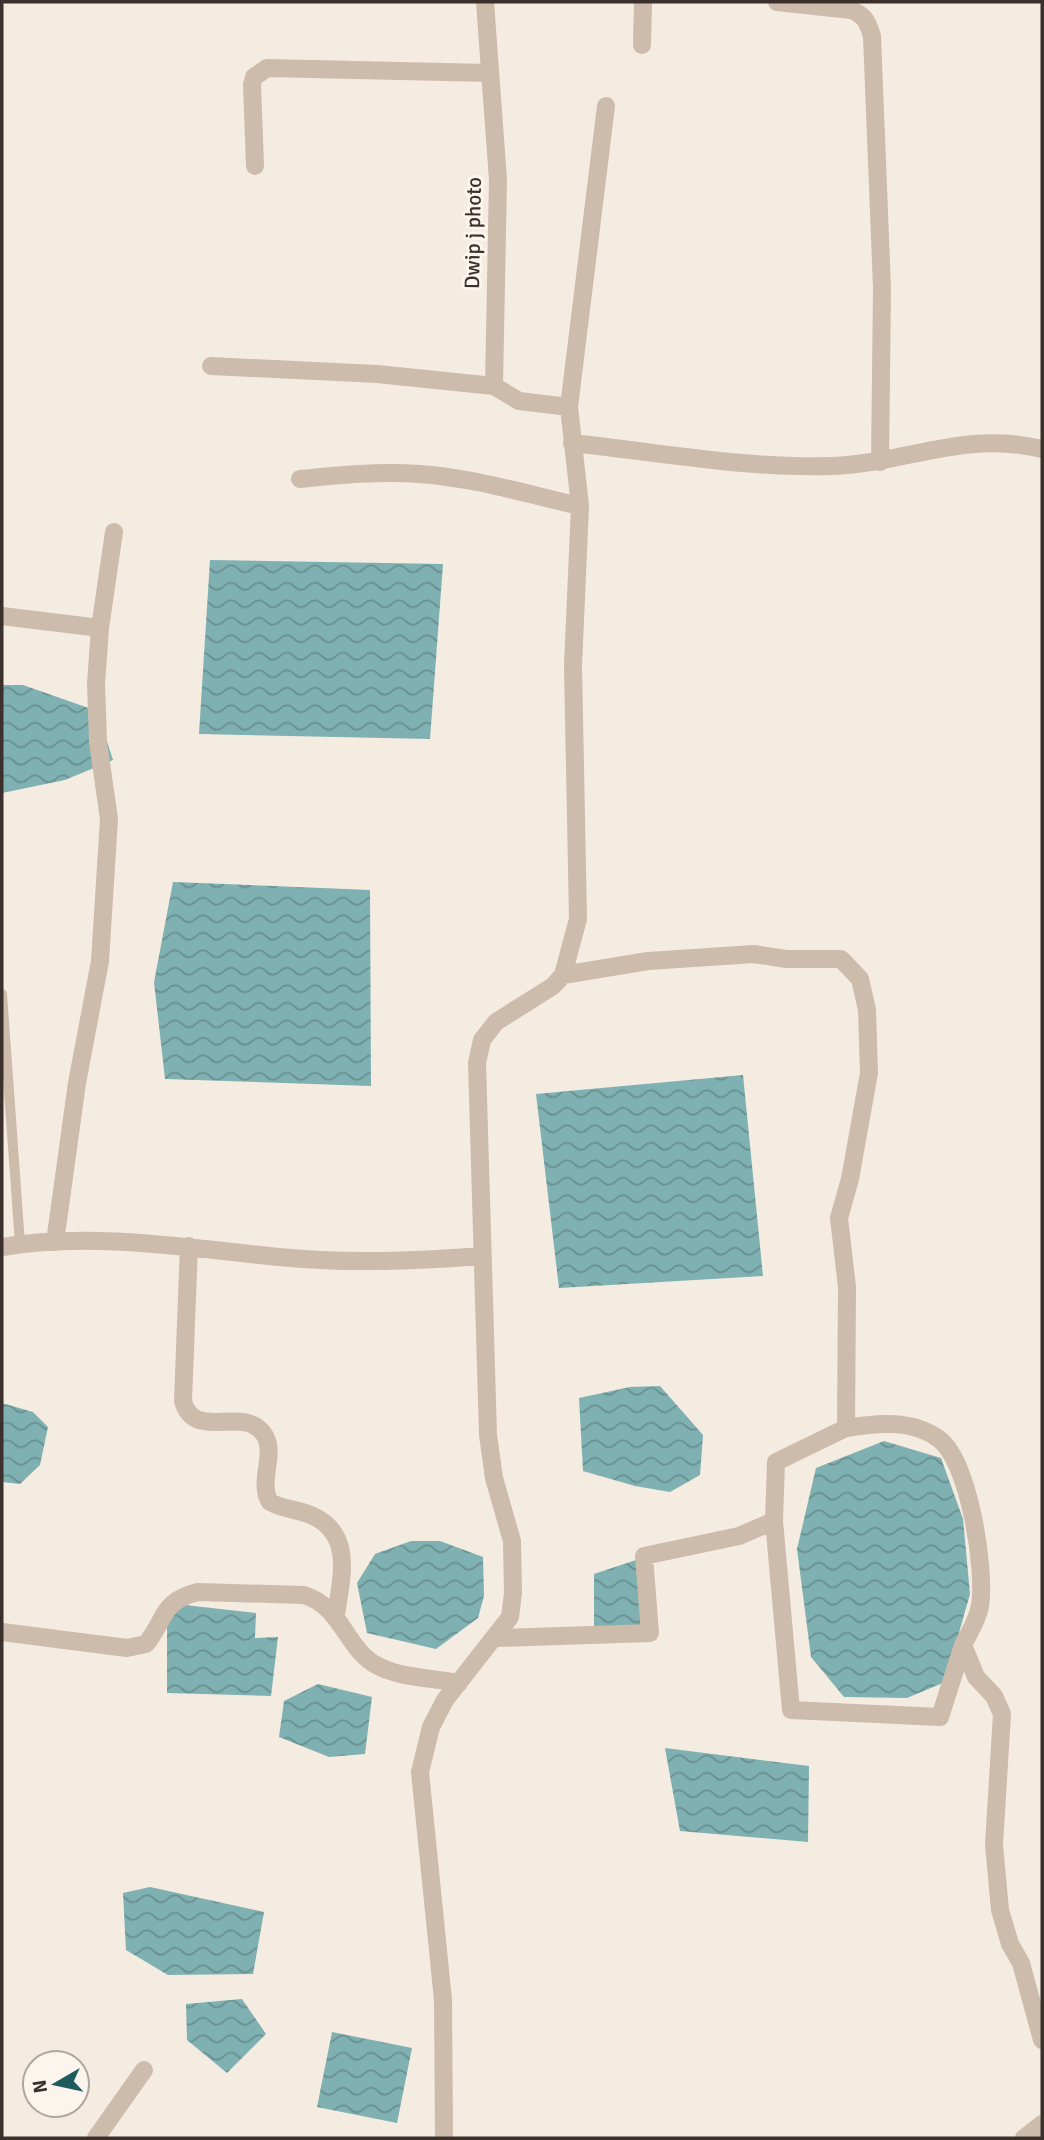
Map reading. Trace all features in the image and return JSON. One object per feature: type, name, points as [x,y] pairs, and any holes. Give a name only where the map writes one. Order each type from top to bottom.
[{"type":"street","name":"Dwip j photo","points":[[485,2],[498,180],[494,386]]},
{"type":"street","points":[[642,45],[643,2]]},
{"type":"street","points":[[777,2],[860,13],[868,22],[872,36],[882,288],[880,462]]},
{"type":"street","points":[[255,166],[252,85],[254,78],[267,68],[489,73]]},
{"type":"street","points":[[444,2138],[443,2000],[420,1772],[431,1727],[459,1683],[497,1638],[510,1617],[513,1593],[512,1541],[494,1478],[488,1435],[477,1076],[482,1040],[496,1022],[553,986],[563,975],[578,919],[573,666],[580,506],[569,407],[606,106]]},
{"type":"street","points":[[211,366],[377,374],[494,386],[519,401],[569,407]]},
{"type":"street","points":[[572,443],[766,464],[831,466],[880,462],[976,441],[1011,442],[1042,449]]},
{"type":"street","points":[[300,479],[367,473],[421,474],[482,482],[580,506]]},
{"type":"street","points":[[55,1242],[77,1083],[100,961],[109,819],[98,741],[96,684],[100,628],[114,532]]},
{"type":"street","points":[[2,616],[100,628]]},
{"type":"street","points":[[563,975],[648,961],[754,954],[786,959],[841,959],[860,979],[867,1010],[869,1073],[850,1179],[839,1218],[847,1287],[846,1428]]},
{"type":"street","points":[[2,1247],[55,1242],[189,1246],[305,1258],[414,1262],[482,1256]]},
{"type":"street","points":[[189,1246],[183,1401],[186,1411],[190,1417],[200,1420],[254,1424],[263,1432],[267,1441],[265,1490],[270,1502],[311,1515],[328,1525],[339,1541],[344,1562],[336,1615]]},
{"type":"street","points":[[888,1422],[925,1432],[940,1440],[959,1462],[977,1542],[980,1606],[963,1645],[940,1717],[791,1710],[774,1521],[776,1462],[846,1428],[888,1422]]},
{"type":"street","points":[[497,1638],[650,1633],[643,1556],[740,1535],[774,1521]]},
{"type":"street","points":[[2,1632],[127,1648],[139,1646],[152,1636],[172,1602],[198,1592],[304,1595],[318,1599],[336,1615],[354,1642],[376,1665],[396,1672],[459,1683]]},
{"type":"street","points":[[963,1645],[976,1677],[994,1696],[1002,1714],[994,1845],[1000,1910],[1010,1944],[1021,1963],[1042,2040]]},
{"type":"street","points":[[96,2138],[145,2070]]},
{"type":"street","points":[[1024,2138],[1042,2124]]},
{"type":"lane","points":[[2,994],[20,1244]]},
{"type":"water","points":[[210,560],[443,564],[430,739],[199,734]]},
{"type":"water","points":[[2,685],[23,685],[97,711],[113,760],[65,780],[2,793]]},
{"type":"water","points":[[173,882],[370,890],[371,1086],[165,1079],[154,982]]},
{"type":"water","points":[[743,1075],[763,1276],[559,1288],[536,1094]]},
{"type":"water","points":[[660,1386],[703,1435],[700,1475],[670,1492],[635,1486],[583,1471],[579,1398],[630,1387]]},
{"type":"water","points":[[2,1403],[33,1412],[48,1427],[40,1465],[20,1484],[2,1482]]},
{"type":"water","points":[[884,1441],[941,1458],[963,1519],[970,1594],[945,1682],[907,1698],[844,1697],[811,1657],[797,1549],[816,1468]]},
{"type":"water","points":[[411,1541],[440,1541],[483,1557],[484,1596],[478,1618],[436,1649],[367,1633],[357,1583],[375,1554]]},
{"type":"water","points":[[636,1560],[646,1633],[594,1634],[594,1574]]},
{"type":"water","points":[[167,1603],[256,1613],[255,1638],[278,1637],[271,1696],[167,1693]]},
{"type":"water","points":[[318,1684],[372,1697],[365,1754],[329,1757],[279,1737],[284,1701]]},
{"type":"water","points":[[665,1748],[809,1766],[808,1842],[680,1831]]},
{"type":"water","points":[[150,1887],[264,1912],[253,1974],[168,1975],[126,1950],[123,1893]]},
{"type":"water","points":[[242,1999],[266,2034],[227,2073],[187,2040],[186,2004]]},
{"type":"water","points":[[332,2032],[412,2048],[397,2123],[317,2107]]}]
